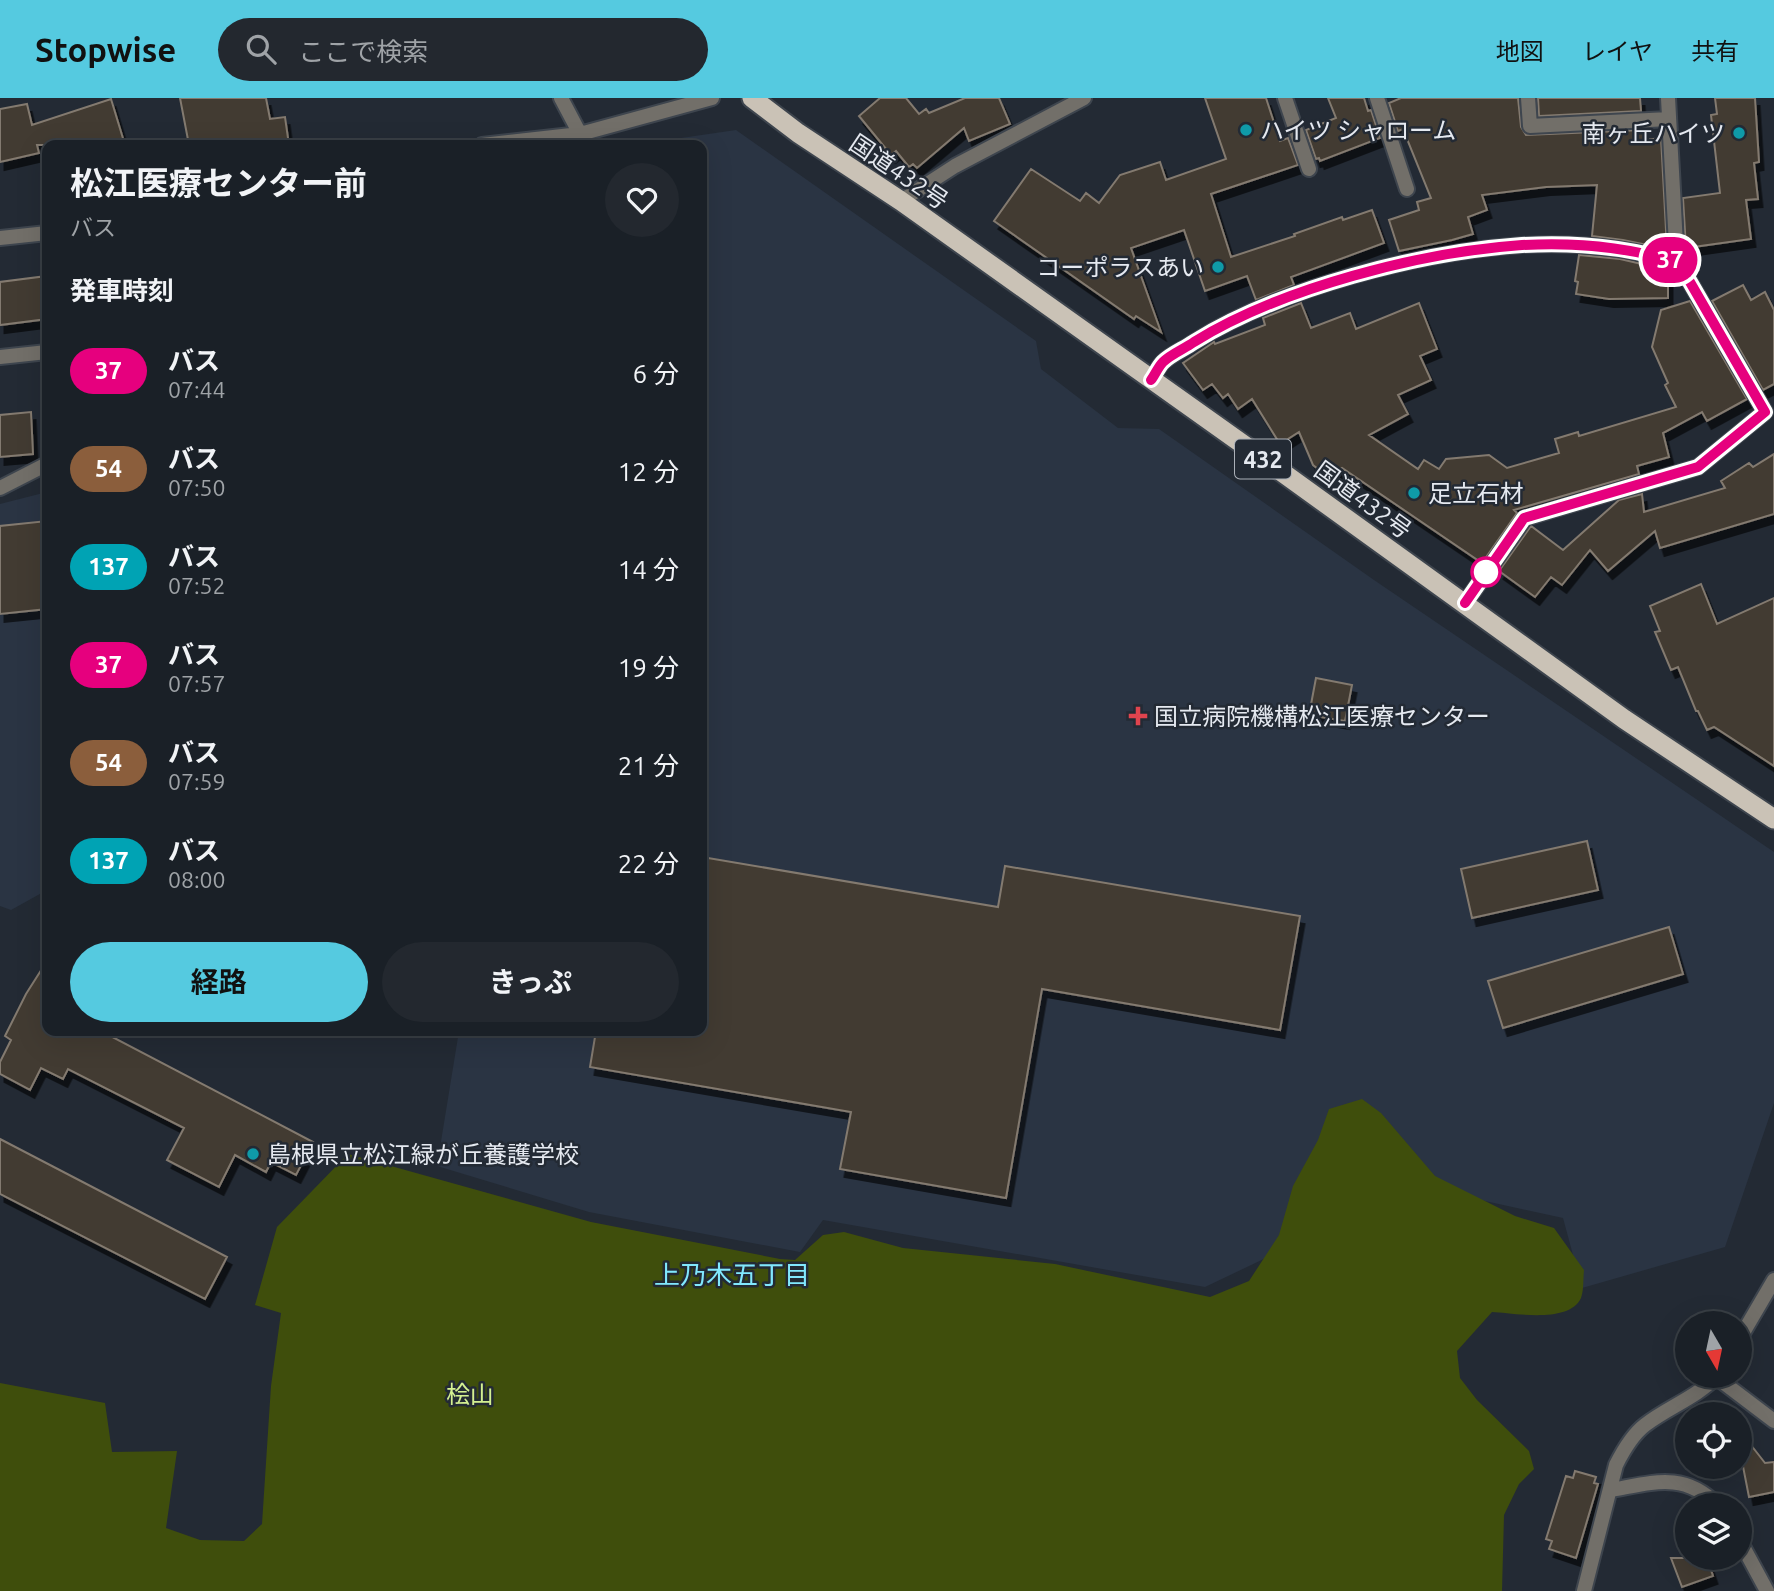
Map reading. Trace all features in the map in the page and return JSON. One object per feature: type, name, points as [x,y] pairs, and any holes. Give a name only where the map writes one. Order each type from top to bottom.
[{"type":"highway","name":"国道432号","points":[[752,98],[797,133],[901,201],[1624,719],[1774,818]]},
{"type":"street","points":[[561,98],[580,140],[712,98]]},
{"type":"street","points":[[901,201],[954,166],[1084,98]]},
{"type":"street","points":[[1285,98],[1309,169]]},
{"type":"street","points":[[1377,98],[1407,189]]},
{"type":"street","points":[[1528,98],[1530,126],[1669,119]]},
{"type":"street","points":[[1465,603],[1524,518],[1698,467],[1765,412],[1679,263],[1668,98]]},
{"type":"street","points":[[1,236],[42,233]]},
{"type":"street","points":[[1151,380],[1162,362],[1213,331],[1256,310],[1325,285],[1443,255],[1521,245],[1556,244],[1630,250],[1679,263]]},
{"type":"street","points":[[0,357],[42,353]]},
{"type":"street","points":[[0,488],[42,467]]},
{"type":"street","points":[[1752,1318],[1774,1280]]},
{"type":"street","points":[[1584,1591],[1616,1465],[1625,1448],[1645,1425],[1688,1400],[1702,1388]]},
{"type":"street","points":[[1731,1388],[1774,1421]]},
{"type":"street","points":[[1611,1490],[1661,1481],[1679,1482],[1703,1493]]},
{"type":"street","points":[[1752,1563],[1767,1591]]},
{"type":"shaded area","name":"国立病院機構松江医療センター","points":[[736,130],[1036,341],[1041,369],[1118,428],[1159,429],[1374,580],[1774,852],[1774,1103],[1725,1247],[1582,1288],[1563,1218],[1417,1186],[1205,1287],[823,1220],[800,1252],[589,1212],[437,1166],[458,1036],[707,1036],[707,140],[667,140]]},
{"type":"shaded area","points":[[42,493],[42,893],[11,910],[0,906],[0,504]]},
{"type":"green space","name":"桧山","points":[[1362,1099],[1381,1113],[1435,1176],[1515,1216],[1554,1228],[1584,1270],[1582,1295],[1575,1306],[1565,1311],[1540,1315],[1492,1312],[1457,1351],[1460,1378],[1477,1400],[1529,1451],[1534,1469],[1519,1484],[1504,1515],[1502,1591],[0,1591],[0,1383],[105,1403],[112,1452],[177,1451],[166,1528],[200,1540],[244,1541],[262,1524],[271,1386],[281,1313],[255,1305],[277,1227],[348,1154],[591,1222],[780,1259],[795,1260],[823,1235],[844,1232],[903,1248],[1055,1264],[1210,1297],[1249,1281],[1279,1235],[1293,1186],[1318,1140],[1329,1109]]},
{"type":"building","points":[[180,98],[266,98],[270,119],[285,117],[288,140],[188,140]]},
{"type":"building","points":[[880,98],[906,98],[919,114],[926,109],[929,113],[965,98],[999,98],[1010,124],[969,141],[964,128],[917,168],[913,164],[909,167],[896,151],[891,155],[859,116]]},
{"type":"building","points":[[1205,98],[1266,98],[1280,141],[1288,138],[1298,165],[1211,194],[1231,257],[1342,217],[1343,220],[1372,210],[1384,243],[1291,277],[1294,285],[1256,300],[1247,276],[1205,291],[1184,230],[1131,248],[1161,332],[1136,316],[1134,319],[994,221],[1031,169],[1080,201],[1086,193],[1099,203],[1120,175],[1160,162],[1166,180],[1226,159]]},
{"type":"building","points":[[1328,98],[1364,98],[1380,138],[1320,161],[1319,158],[1316,159],[1306,130],[1336,118]]},
{"type":"building","points":[[1401,98],[1518,98],[1521,127],[1526,135],[1643,130],[1644,140],[1661,138],[1667,249],[1592,236],[1597,185],[1546,187],[1482,195],[1487,210],[1468,217],[1473,234],[1399,251],[1389,220],[1419,210],[1417,202],[1431,198],[1403,129],[1398,131],[1389,103]]},
{"type":"building","points":[[1538,98],[1640,98],[1641,111],[1539,116]]},
{"type":"building","points":[[1715,98],[1755,98],[1759,162],[1754,163],[1758,199],[1746,200],[1751,239],[1686,248],[1683,198],[1720,193],[1711,115],[1717,114]]},
{"type":"building","points":[[111,99],[123,140],[42,140],[42,145],[37,145],[39,153],[0,162],[0,109],[27,104],[32,125]]},
{"type":"building","points":[[1579,255],[1620,259],[1668,270],[1668,298],[1609,299],[1576,294]]},
{"type":"building","points":[[42,277],[42,320],[0,325],[0,282]]},
{"type":"building","points":[[1743,285],[1751,300],[1765,292],[1774,310],[1774,384],[1763,390],[1712,301]]},
{"type":"building","points":[[1690,301],[1747,399],[1707,421],[1702,412],[1663,433],[1669,457],[1637,466],[1639,474],[1514,510],[1517,513],[1482,563],[1342,468],[1327,476],[1313,465],[1299,432],[1280,444],[1252,399],[1238,409],[1228,394],[1223,398],[1212,384],[1203,390],[1183,363],[1214,342],[1215,344],[1265,325],[1263,318],[1301,303],[1311,328],[1350,313],[1356,329],[1419,303],[1437,349],[1420,356],[1431,380],[1398,395],[1408,414],[1369,435],[1418,469],[1424,460],[1439,469],[1446,459],[1489,455],[1507,468],[1559,453],[1555,439],[1578,432],[1579,436],[1676,407],[1652,347],[1661,310]]},
{"type":"building","points":[[31,412],[33,454],[0,457],[0,415]]},
{"type":"building","points":[[1774,454],[1774,514],[1660,548],[1655,531],[1608,571],[1590,550],[1562,585],[1551,577],[1535,597],[1499,571],[1531,526],[1563,550],[1619,500],[1642,494],[1644,512],[1725,488],[1721,481],[1749,463],[1753,467]]},
{"type":"building","points":[[42,522],[42,610],[0,614],[0,526]]},
{"type":"building","points":[[1701,584],[1717,624],[1774,598],[1774,766],[1714,727],[1707,730],[1678,667],[1671,670],[1655,632],[1660,631],[1650,606]]},
{"type":"building","points":[[1316,678],[1352,685],[1345,721],[1309,715]]},
{"type":"building","points":[[1587,841],[1598,890],[1472,918],[1461,869]]},
{"type":"building","points":[[707,858],[998,907],[1005,866],[1300,916],[1280,1030],[1042,989],[1006,1198],[840,1169],[851,1112],[590,1067],[595,1036],[707,1036]]},
{"type":"building","points":[[1669,927],[1683,974],[1503,1028],[1488,981]]},
{"type":"building","points":[[42,969],[42,1036],[111,1036],[313,1142],[296,1175],[271,1162],[266,1172],[235,1155],[219,1187],[167,1160],[184,1128],[68,1069],[63,1079],[41,1068],[30,1090],[0,1074],[0,1062],[11,1040],[5,1036]]},
{"type":"building","points":[[0,1139],[227,1257],[205,1299],[0,1194]]},
{"type":"building","points":[[1752,1446],[1765,1463],[1774,1462],[1774,1492],[1752,1496],[1752,1493],[1748,1493],[1745,1479],[1752,1479]]},
{"type":"building","points":[[1575,1471],[1596,1477],[1594,1483],[1598,1484],[1576,1558],[1549,1549],[1552,1541],[1546,1539],[1566,1476],[1573,1478]]},
{"type":"building","points":[[1676,1570],[1711,1570],[1713,1576],[1682,1587]]},
{"type":"bus line","name":"37","points":[[1151,380],[1162,362],[1225,324],[1256,310],[1325,285],[1443,255],[1521,245],[1556,244],[1630,250],[1679,263],[1765,412],[1698,467],[1524,518],[1465,603]]},
{"type":"place","name":"ハイツ シャローム","points":[[1246,130]]},
{"type":"place","name":"南ヶ丘ハイツ","points":[[1739,133]]},
{"type":"place","name":"コーポラスあい","points":[[1218,267]]},
{"type":"place","name":"足立石材","points":[[1414,493]]},
{"type":"place","name":"国立病院機構松江医療センター","points":[[1138,716]]},
{"type":"place","name":"島根県立松江緑が丘養護学校","points":[[253,1154]]},
{"type":"district","name":"上乃木五丁目","points":[[732,1274]]}]
